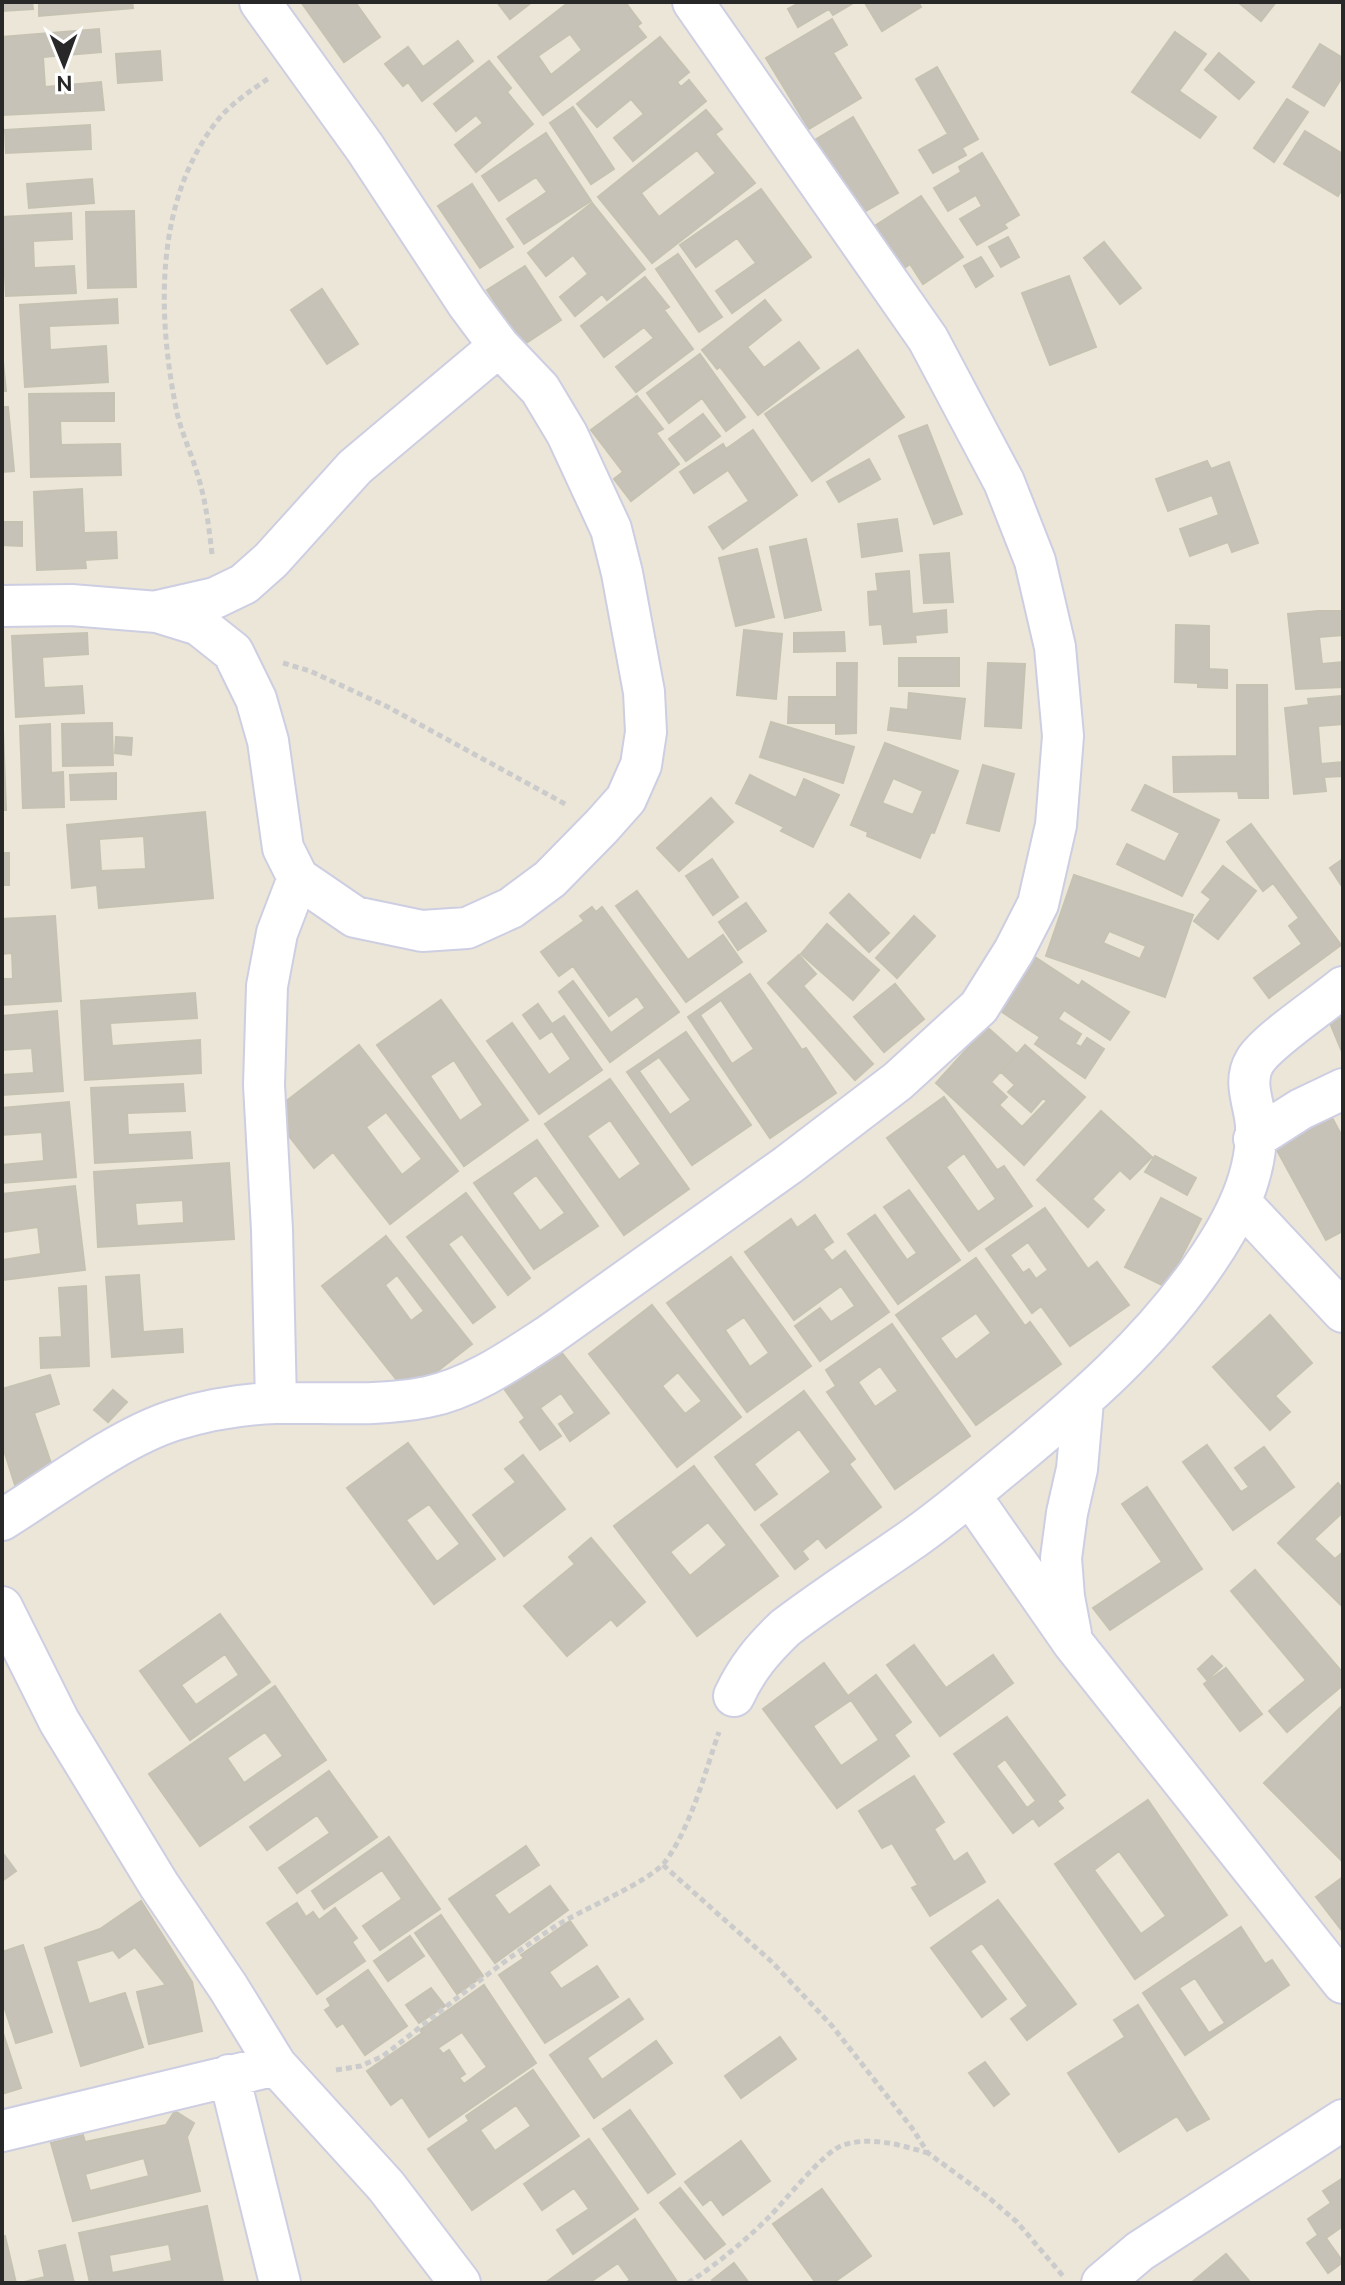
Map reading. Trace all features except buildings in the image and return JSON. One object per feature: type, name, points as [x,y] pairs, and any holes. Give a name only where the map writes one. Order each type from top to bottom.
[{"type":"street","points":[[2,606],[71,605],[157,612],[199,625],[233,652],[256,699],[268,741],[283,848],[298,878],[355,917],[422,931],[467,928],[511,908],[550,879],[602,826],[626,799],[641,765],[646,732],[644,692],[622,573],[611,529],[567,434],[540,389],[499,346],[467,303],[405,206],[260,2]]},
{"type":"street","points":[[2,1520],[122,1444],[173,1421],[230,1407],[276,1403],[377,1404],[430,1396],[463,1385],[551,1334],[788,1165],[898,1081],[979,1007],[1014,951],[1038,904],[1056,825],[1063,736],[1055,647],[1035,561],[1004,482],[928,339],[693,2]]},
{"type":"street","points":[[157,612],[215,598],[244,584],[271,560],[355,467],[499,346]]},
{"type":"street","points":[[276,1403],[272,1230],[264,1085],[267,1000],[277,933],[298,878]]},
{"type":"street","points":[[734,1696],[746,1670],[762,1649],[785,1628],[970,1495],[1083,1401],[1140,1345],[1196,1276],[1232,1223],[1252,1165],[1256,1125],[1249,1076],[1255,1060],[1274,1041],[1343,987]]},
{"type":"street","points":[[1254,1139],[1301,1109],[1343,1089]]},
{"type":"street","points":[[1240,1202],[1343,1312]]},
{"type":"street","points":[[1073,1643],[1064,1597],[1061,1558],[1077,1469],[1083,1401]]},
{"type":"street","points":[[970,1495],[1073,1643],[1343,1983]]},
{"type":"street","points":[[2,1607],[59,1721],[159,1885],[276,2065],[386,2186],[460,2283]]},
{"type":"street","points":[[2,2131],[276,2065]]},
{"type":"street","points":[[229,2075],[280,2283]]},
{"type":"street","points":[[1102,2283],[1140,2251],[1343,2120]]},
{"type":"path","points":[[215,598],[208,516],[178,416],[166,344],[165,266],[176,197],[196,154],[219,119],[254,88],[299,57]]},
{"type":"path","points":[[233,652],[310,671],[388,707],[544,790],[602,826]]},
{"type":"path","points":[[276,2065],[344,2070],[383,2056],[553,1928],[663,1865],[689,1814],[734,1696]]},
{"type":"path","points":[[663,1865],[772,1962],[833,2027],[905,2118],[928,2153],[1017,2222],[1069,2283]]},
{"type":"path","points":[[688,2283],[741,2244],[823,2160],[841,2146],[865,2141],[896,2144],[928,2153]]}]
